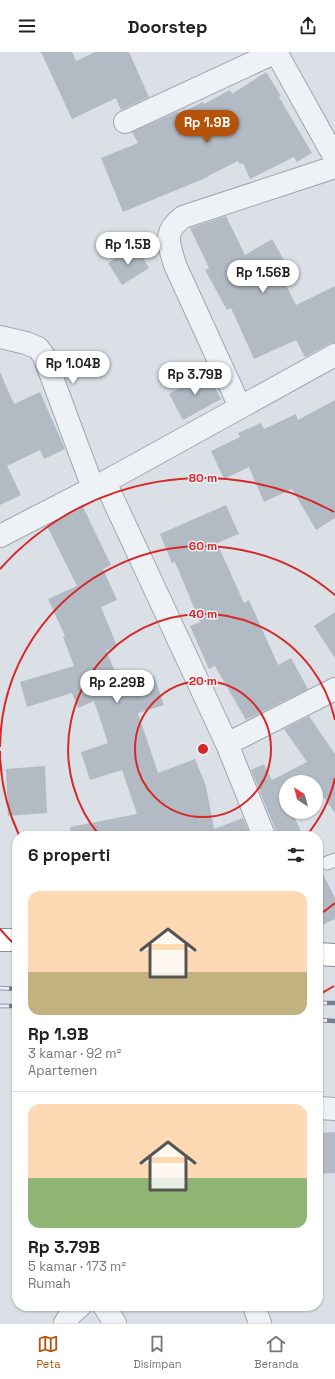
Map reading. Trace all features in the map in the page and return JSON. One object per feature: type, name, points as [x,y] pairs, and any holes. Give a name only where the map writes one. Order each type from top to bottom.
[{"type":"highway","points":[[0,940],[12,940]]},
{"type":"highway","points":[[323,954],[335,955]]},
{"type":"street","points":[[125,122],[276,52],[335,158]]},
{"type":"street","points":[[240,407],[175,265],[169,243],[169,232],[174,224],[183,217],[335,167]]},
{"type":"street","points":[[0,337],[26,342],[38,348],[44,356],[99,485],[227,744],[262,831]]},
{"type":"street","points":[[0,536],[99,485],[335,355]]},
{"type":"street","points":[[227,744],[335,689]]},
{"type":"street","points":[[323,1108],[335,1109]]},
{"type":"street","points":[[65,1323],[74,1311]]},
{"type":"street","points":[[107,1311],[115,1323]]},
{"type":"street","points":[[256,1311],[260,1323]]},
{"type":"building","points":[[41,52],[72,52],[76,61],[95,52],[129,52],[149,97],[121,110],[116,98],[72,119]]},
{"type":"building","points":[[266,72],[312,153],[297,162],[294,157],[250,179],[243,163],[240,164],[238,161],[208,177],[123,212],[101,158],[138,143],[132,132],[177,112],[179,114],[203,102],[204,104],[230,90],[232,94]]},
{"type":"building","points":[[226,216],[245,255],[272,239],[285,262],[277,267],[296,305],[335,286],[335,343],[329,344],[305,357],[296,340],[254,359],[231,308],[227,310],[205,270],[209,268],[190,228]]},
{"type":"building","points":[[135,246],[149,268],[122,285],[108,263]]},
{"type":"building","points":[[0,372],[14,404],[40,392],[65,449],[44,459],[40,450],[7,466],[21,495],[0,505]]},
{"type":"building","points":[[207,373],[221,399],[183,420],[169,394]]},
{"type":"building","points":[[335,400],[335,518],[316,530],[292,489],[264,502],[249,467],[224,479],[211,451],[240,437],[238,433],[261,423],[264,429],[296,414],[298,420]]},
{"type":"building","points":[[226,505],[239,534],[217,543],[244,603],[249,600],[278,665],[291,658],[308,689],[246,720],[215,666],[209,669],[190,626],[200,622],[175,562],[172,563],[160,534]]},
{"type":"building","points":[[83,507],[111,565],[103,569],[117,600],[101,607],[117,646],[106,651],[122,687],[154,676],[164,705],[138,713],[158,773],[195,759],[206,786],[214,829],[243,818],[249,831],[70,831],[70,827],[137,814],[122,770],[90,780],[81,752],[108,743],[94,701],[78,708],[72,693],[27,707],[20,682],[74,666],[63,637],[65,636],[48,599],[77,586],[47,526]]},
{"type":"building","points":[[335,612],[335,658],[314,626]]},
{"type":"building","points":[[309,716],[335,754],[335,813],[323,797],[323,775],[282,775],[307,762],[284,729]]},
{"type":"building","points":[[264,764],[272,780],[279,776],[279,819],[295,819],[301,831],[276,831],[251,770]]},
{"type":"building","points":[[45,766],[47,813],[8,816],[6,769]]},
{"type":"building","points":[[323,874],[335,898],[335,919],[323,925]]},
{"type":"building","points":[[335,1132],[335,1173],[323,1174],[323,1133]]},
{"type":"railway","points":[[0,988],[12,989]]},
{"type":"railway","points":[[323,1003],[335,1003]]},
{"type":"railway","points":[[0,1006],[12,1006]]},
{"type":"railway","points":[[323,1020],[335,1021]]}]
